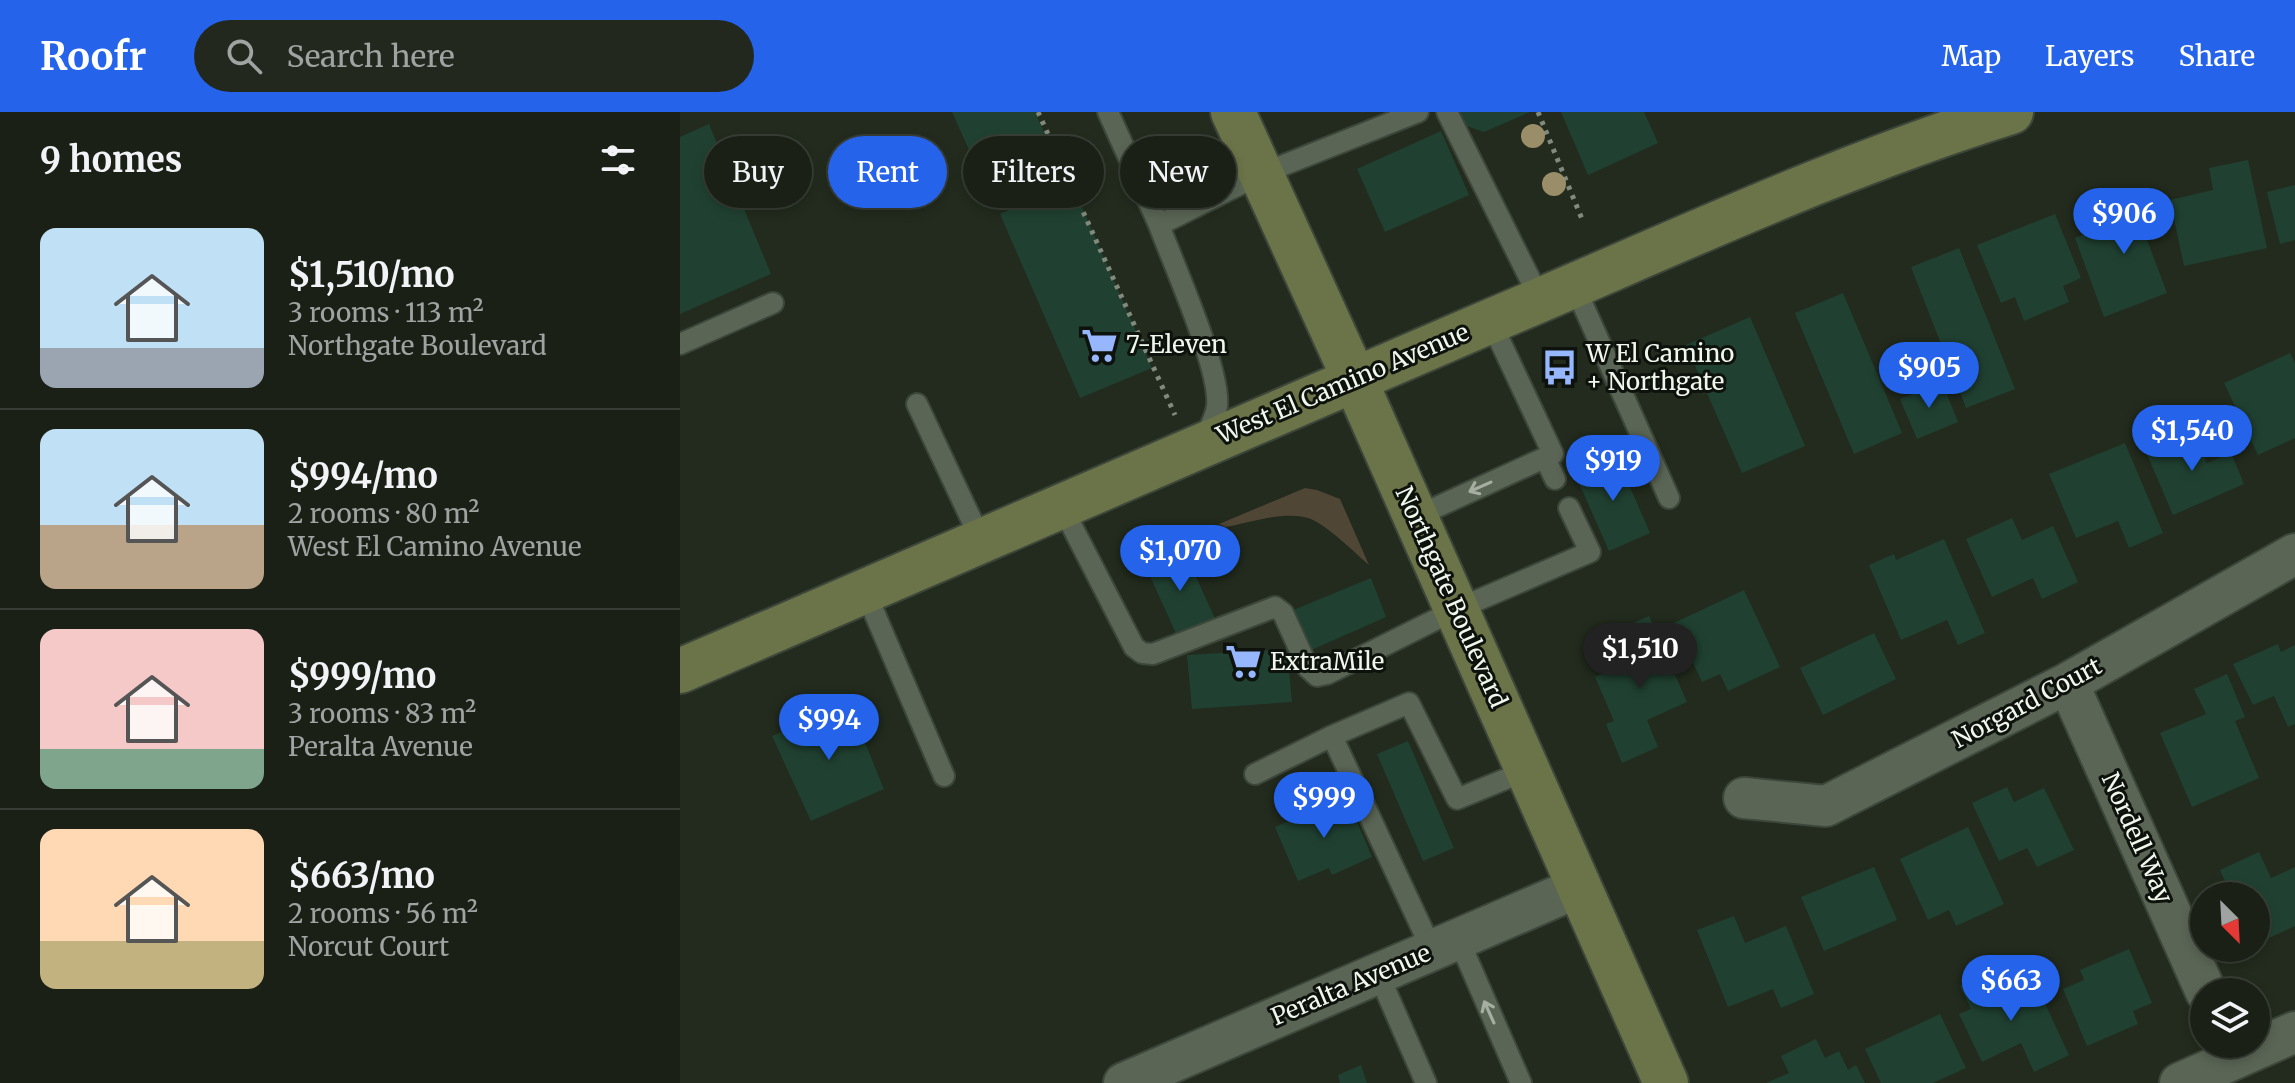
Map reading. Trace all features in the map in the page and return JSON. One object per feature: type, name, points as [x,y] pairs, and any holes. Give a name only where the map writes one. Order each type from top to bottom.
[{"type":"main road","name":"West El Camino Avenue","points":[[680,671],[1061,505],[1190,432],[1354,378],[1849,169],[2011,112]]},
{"type":"main road","name":"Northgate Boulevard","points":[[1240,118],[1261,174],[1666,1083]]},
{"type":"street","name":"Norgard Court","points":[[1744,798],[1826,806],[2068,683],[2295,554]]},
{"type":"street","name":"Nordell Way","points":[[2068,683],[2200,978]]},
{"type":"street","name":"Peralta Avenue","points":[[1128,1082],[1579,887]]},
{"type":"street","points":[[2270,1040],[2295,1032]]},
{"type":"street","points":[[2180,1083],[2221,1058]]},
{"type":"lane","points":[[1108,112],[1159,225],[1208,358],[1217,407],[1190,432]]},
{"type":"lane","points":[[1159,225],[1261,174],[1418,112]]},
{"type":"lane","points":[[1447,112],[1557,292],[1669,498]]},
{"type":"lane","points":[[680,344],[773,303]]},
{"type":"lane","points":[[1415,517],[1553,454],[1491,322]]},
{"type":"lane","points":[[917,404],[981,540]]},
{"type":"lane","points":[[1545,458],[1555,479]]},
{"type":"lane","points":[[1061,505],[1134,647],[1142,653],[1153,654],[1275,607],[1283,613],[1308,668],[1317,676],[1327,674],[1455,610],[1590,552],[1569,508]]},
{"type":"lane","points":[[865,591],[944,776]]},
{"type":"lane","points":[[1255,774],[1409,703],[1457,799],[1528,770]]},
{"type":"lane","points":[[1332,736],[1521,1083]]},
{"type":"lane","points":[[1378,973],[1426,1083]]},
{"type":"path","points":[[1038,112],[1190,432]]},
{"type":"path","points":[[1538,112],[1582,219]]},
{"type":"shaded area","points":[[1305,488],[1340,499],[1369,565],[1331,532],[1308,518],[1278,516],[1226,527],[1219,524]]},
{"type":"building","points":[[952,112],[1035,112],[1046,136],[963,136]]},
{"type":"building","points":[[1456,112],[1530,112],[1484,132],[1461,124]]},
{"type":"building","points":[[1561,112],[1644,112],[1658,143],[1588,175]]},
{"type":"building","points":[[709,124],[714,136],[704,136],[704,208],[744,208],[771,274],[680,314],[680,137]]},
{"type":"building","points":[[1441,131],[1469,195],[1385,232],[1357,169]]},
{"type":"building","points":[[2248,160],[2267,248],[2184,266],[2170,200],[2213,190],[2209,168]]},
{"type":"building","points":[[2295,185],[2295,240],[2280,244],[2267,192]]},
{"type":"building","points":[[2147,187],[2162,225],[2144,232],[2167,293],[2104,317],[2075,238],[2124,219],[2116,199]]},
{"type":"building","points":[[1013,208],[1082,208],[1152,368],[1080,398],[1000,214]]},
{"type":"building","points":[[2055,214],[2081,278],[2063,286],[2069,302],[2024,321],[2015,297],[2001,303],[1977,245]]},
{"type":"building","points":[[1959,248],[2015,389],[1966,408],[1911,267]]},
{"type":"building","points":[[1843,293],[1902,433],[1854,454],[1795,313]]},
{"type":"building","points":[[1750,317],[1805,446],[1742,473],[1686,345]]},
{"type":"building","points":[[2290,353],[2295,363],[2295,438],[2258,455],[2224,383]]},
{"type":"building","points":[[1942,382],[1958,422],[1917,439],[1900,399]]},
{"type":"building","points":[[2193,431],[2207,463],[2231,453],[2244,484],[2173,515],[2146,452]]},
{"type":"building","points":[[2125,443],[2163,533],[2129,548],[2118,521],[2076,538],[2049,474]]},
{"type":"building","points":[[1616,455],[1650,533],[1609,551],[1575,474]]},
{"type":"building","points":[[2012,518],[2022,540],[2053,526],[2078,582],[2042,599],[2033,578],[1992,597],[1966,539]]},
{"type":"building","points":[[1944,539],[1985,633],[1958,645],[1947,620],[1901,640],[1869,565],[1894,554],[1896,560]]},
{"type":"building","points":[[1182,546],[1217,623],[1179,640],[1144,563]]},
{"type":"building","points":[[1371,578],[1386,617],[1309,651],[1291,611]]},
{"type":"building","points":[[1744,590],[1780,667],[1728,691],[1720,674],[1702,682],[1674,623]]},
{"type":"building","points":[[1649,616],[1687,702],[1647,720],[1658,747],[1622,763],[1606,724],[1614,721],[1595,677],[1635,659],[1622,628]]},
{"type":"building","points":[[1874,633],[1896,679],[1823,715],[1800,668]]},
{"type":"building","points":[[2278,644],[2281,652],[2295,645],[2295,724],[2288,727],[2274,696],[2253,705],[2233,664]]},
{"type":"building","points":[[1287,649],[1292,702],[1192,709],[1187,655]]},
{"type":"building","points":[[2227,674],[2245,717],[2235,721],[2259,778],[2192,807],[2160,733],[2206,714],[2194,689]]},
{"type":"building","points":[[849,704],[884,789],[811,821],[772,736]]},
{"type":"building","points":[[1408,741],[1454,848],[1423,861],[1377,754]]},
{"type":"building","points":[[2007,787],[2014,802],[2044,788],[2074,850],[2037,867],[2027,848],[1999,861],[1972,803]]},
{"type":"building","points":[[1346,796],[1372,857],[1332,875],[1329,868],[1298,881],[1275,827]]},
{"type":"building","points":[[1968,827],[2004,904],[1956,926],[1949,910],[1928,920],[1900,859]]},
{"type":"building","points":[[2259,852],[2271,878],[2295,867],[2295,926],[2270,938],[2270,882],[2226,882],[2220,870]]},
{"type":"building","points":[[1874,867],[1897,920],[1824,951],[1801,897]]},
{"type":"building","points":[[1734,916],[1745,943],[1786,926],[1814,994],[1781,1008],[1773,989],[1728,1007],[1697,930]]},
{"type":"building","points":[[2129,949],[2152,1003],[2133,1011],[2138,1024],[2087,1046],[2063,989],[2084,980],[2080,970]]},
{"type":"building","points":[[1986,974],[1997,999],[2035,982],[2069,1055],[2034,1072],[2021,1043],[1982,1062],[1959,1014],[1971,1009],[1960,986]]},
{"type":"building","points":[[1940,1014],[1966,1068],[1933,1083],[1881,1083],[1865,1049]]},
{"type":"building","points":[[1816,1039],[1825,1058],[1839,1051],[1848,1070],[1856,1065],[1865,1083],[1766,1083],[1789,1073],[1781,1056]]},
{"type":"building","points":[[1361,1065],[1367,1083],[1340,1083],[1338,1075]]},
{"type":"place","name":"7-Eleven","points":[[1100,345]]},
{"type":"place","name":"W El Camino + Northgate","points":[[1560,368]]},
{"type":"place","name":"ExtraMile","points":[[1244,662]]}]
